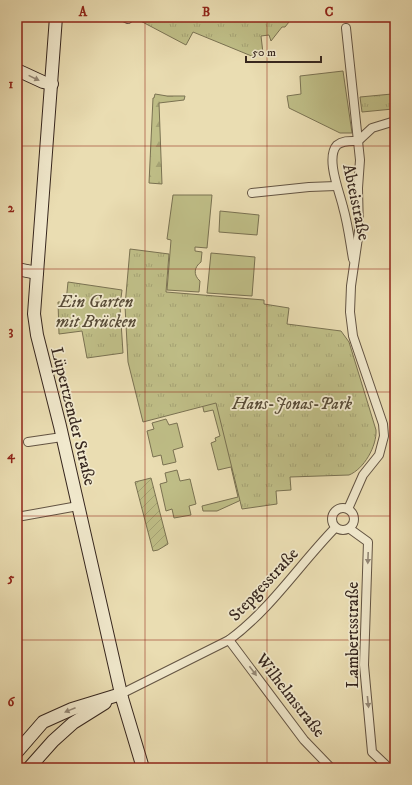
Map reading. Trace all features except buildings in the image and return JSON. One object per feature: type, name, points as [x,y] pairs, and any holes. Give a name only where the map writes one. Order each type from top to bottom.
[{"type":"street","name":"Lüpertzender Straße","points":[[56,17],[34,314],[37,335],[121,694],[143,768]]},
{"type":"street","name":"Abteistraße","points":[[346,28],[360,160],[358,188],[359,232],[351,286],[350,312],[353,336],[383,424],[384,436],[379,455],[363,475],[348,509]]},
{"type":"street","points":[[17,70],[43,82],[52,84]]},
{"type":"street","points":[[358,141],[372,128],[395,121]]},
{"type":"street","name":"Abteistraße","points":[[354,264],[344,208],[336,186],[333,160],[334,150],[338,145],[344,141],[358,141]]},
{"type":"street","points":[[252,193],[309,187],[336,186]]},
{"type":"street","points":[[17,269],[37,273]]},
{"type":"street","points":[[28,442],[62,437]]},
{"type":"street","points":[[17,517],[78,506]]},
{"type":"street","points":[[340,508],[348,509],[353,514],[353,526],[350,529],[342,531],[335,528],[332,521],[333,513],[340,508]]},
{"type":"street","name":"Stepgesstraße","points":[[121,694],[229,640],[245,628],[278,595],[315,549],[335,528]]},
{"type":"street","name":"Lambertsstraße","points":[[350,529],[368,542],[364,666],[372,752],[389,768]]},
{"type":"street","name":"Wilhelmstraße","points":[[229,640],[304,740],[330,768]]},
{"type":"street","points":[[17,752],[43,722],[72,709],[121,694]]},
{"type":"street","points":[[29,768],[53,741],[73,723],[121,694]]},
{"type":"green space","points":[[133,17],[289,17],[289,22],[285,27],[282,27],[271,41],[269,35],[261,36],[263,53],[258,53],[254,57],[193,32],[186,45]]},
{"type":"green space","points":[[343,71],[352,133],[340,133],[289,108],[287,96],[301,94],[300,76]]},
{"type":"green space","points":[[155,94],[185,96],[184,100],[159,103],[162,184],[149,183],[153,98]]},
{"type":"green space","points":[[392,94],[393,109],[362,112],[360,97]]},
{"type":"green space","points":[[173,195],[212,195],[207,248],[195,247],[195,251],[202,252],[201,262],[195,271],[196,276],[200,281],[199,292],[167,290],[171,240],[167,239]]},
{"type":"green space","points":[[220,211],[259,215],[257,235],[219,232]]},
{"type":"green space","name":"Hans-Jonas-Park","points":[[130,249],[169,254],[166,292],[264,300],[264,304],[289,308],[287,324],[341,331],[349,342],[376,430],[372,450],[360,468],[349,475],[290,477],[291,490],[276,491],[277,504],[242,509],[216,403],[143,422],[128,362],[125,306]]},
{"type":"green space","points":[[211,253],[255,257],[252,296],[207,293]]},
{"type":"green space","name":"Ein Garten mit Brücken","points":[[68,282],[122,290],[120,306],[123,353],[87,358],[82,331],[59,334],[58,302],[66,302]]},
{"type":"green space","points":[[167,366],[224,406],[242,498],[239,501],[217,511],[203,511],[202,506],[238,497],[231,467],[218,470],[211,443],[216,441],[215,438],[220,436],[213,410],[204,412],[202,403]]},
{"type":"green space","points":[[166,419],[169,425],[177,423],[183,447],[173,450],[176,462],[163,465],[161,455],[153,457],[147,431],[154,429],[152,423]]},
{"type":"green space","points":[[177,470],[180,481],[190,479],[196,504],[189,506],[191,515],[174,518],[172,509],[166,511],[160,484],[167,482],[165,473]]},
{"type":"green space","points":[[151,478],[168,544],[158,550],[153,551],[135,482]]}]
